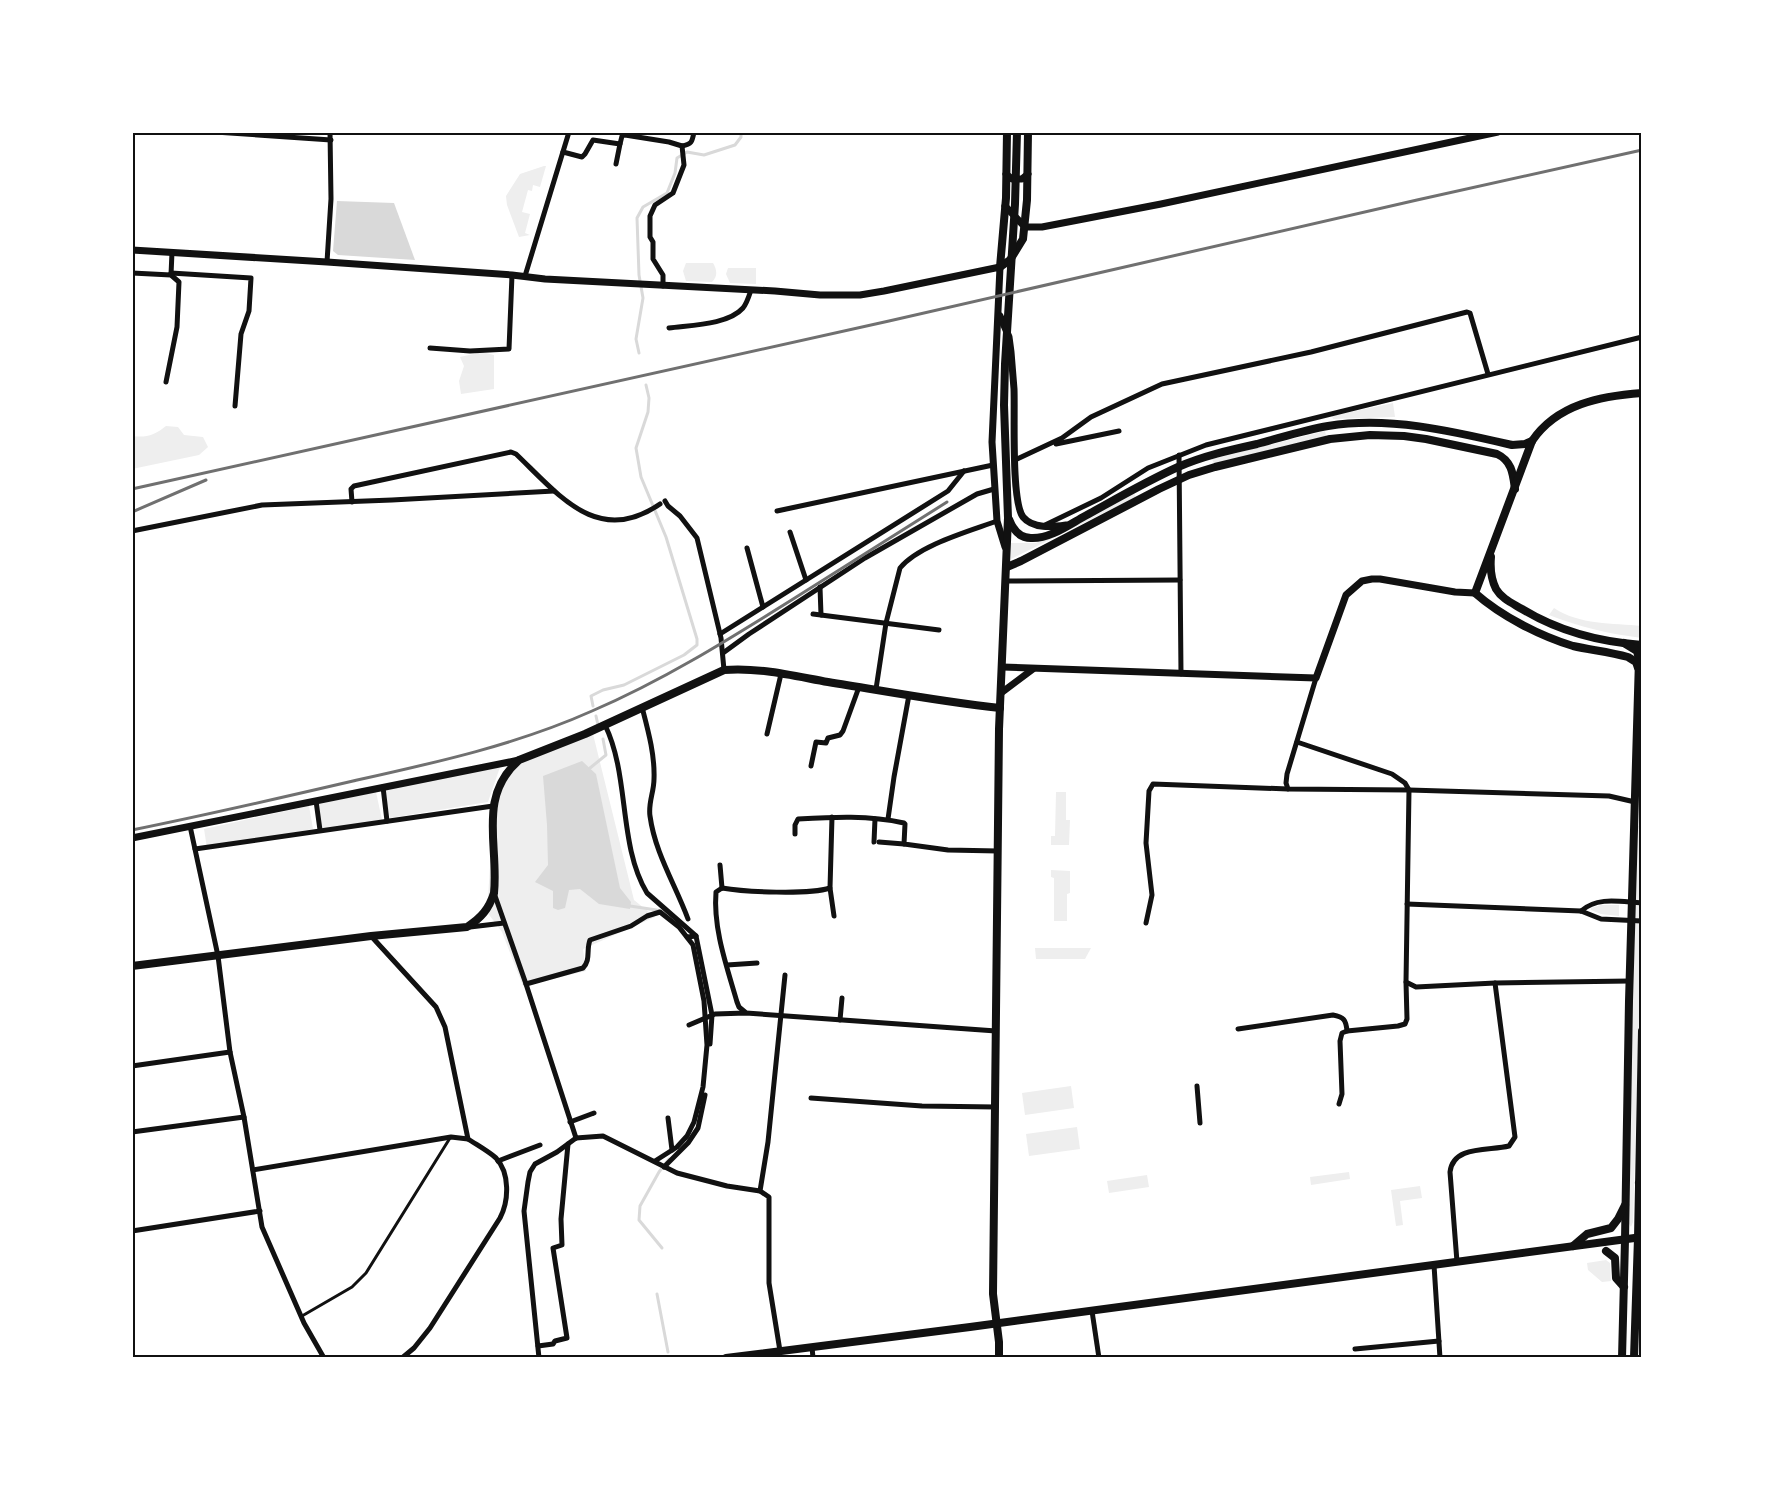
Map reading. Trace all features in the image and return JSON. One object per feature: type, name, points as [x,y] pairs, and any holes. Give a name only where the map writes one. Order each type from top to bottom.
[{"type":"main road","points":[[1000,267],[1005,206],[1006,132]]},
{"type":"main road","points":[[999,1358],[993,1294],[999,729],[1008,518],[1004,405],[1016,204],[1017,132]]},
{"type":"main road","points":[[1000,267],[1010,260],[1023,239],[1028,174],[1028,132]]},
{"type":"main road","points":[[1639,673],[1637,664],[1631,658],[1551,639],[1492,607],[1475,593],[1532,441],[1549,422],[1577,405],[1611,396],[1642,393]]},
{"type":"main road","points":[[1008,518],[1014,531],[1024,537],[1043,537],[1179,467],[1211,455],[1328,426],[1384,423],[1428,428],[1512,445],[1532,441]]},
{"type":"main road","points":[[1383,435],[1384,423]]},
{"type":"main road","points":[[1328,426],[1330,439]]},
{"type":"main road","points":[[1426,439],[1428,428]]},
{"type":"main road","points":[[1007,567],[1179,480],[1215,467],[1330,439],[1383,435],[1426,439],[1502,456],[1510,466],[1515,489]]},
{"type":"main road","points":[[1492,550],[1490,564],[1494,583],[1499,593],[1508,601],[1564,629],[1594,638],[1642,645]]},
{"type":"main road","points":[[1622,1358],[1632,903],[1639,803],[1638,654],[1624,643]]},
{"type":"main road","points":[[132,966],[371,936],[467,927],[480,918],[491,903],[494,893],[493,806],[501,780],[519,760],[605,725],[724,670],[738,669],[781,674],[1000,708]]},
{"type":"main road","points":[[1634,1358],[1640,1238],[1642,1031]]},
{"type":"main road","points":[[1573,1247],[1587,1234],[1611,1228],[1625,1205]]},
{"type":"main road","points":[[726,1358],[1640,1238]]},
{"type":"main road","points":[[1606,1251],[1615,1258],[1616,1278],[1624,1287]]},
{"type":"main road","points":[[1637,1269],[1642,1259]]},
{"type":"street","points":[[215,132],[331,140]]},
{"type":"street","points":[[327,262],[332,200],[330,132]]},
{"type":"street","points":[[525,276],[569,132]]},
{"type":"street","points":[[616,164],[622,136],[669,142],[682,148],[690,145],[694,132]]},
{"type":"street","points":[[1005,206],[1025,227],[1042,227],[1095,218],[1498,132]]},
{"type":"street","points":[[563,152],[582,157],[593,140],[620,144]]},
{"type":"street","points":[[663,286],[663,275],[653,259],[650,216],[655,205],[673,193],[684,165],[682,148]]},
{"type":"street","points":[[1006,174],[1012,179],[1022,179],[1028,174]]},
{"type":"street","points":[[132,250],[820,295],[860,295],[1000,267],[992,430],[997,521],[1007,552]]},
{"type":"street","points":[[171,274],[172,252]]},
{"type":"street","points":[[132,273],[251,278],[249,311],[241,334],[235,406]]},
{"type":"street","points":[[166,382],[177,327],[178,306],[179,282],[171,274]]},
{"type":"street","points":[[430,348],[470,351],[509,349],[512,275]]},
{"type":"street","points":[[669,328],[718,321],[730,317],[746,306],[751,290]]},
{"type":"street","points":[[1015,460],[1071,433],[1091,417],[1172,381],[1311,352],[1467,312],[1470,314],[1488,374]]},
{"type":"street","points":[[999,314],[1009,337],[1011,352],[1015,460],[1020,510],[1025,519],[1041,526],[1068,525]]},
{"type":"street","points":[[1041,526],[1101,498],[1148,468],[1224,440],[1642,337]]},
{"type":"street","points":[[996,352],[1011,352]]},
{"type":"street","points":[[1326,415],[1328,426]]},
{"type":"street","points":[[1046,446],[1119,431]]},
{"type":"street","points":[[352,502],[351,489],[354,486],[506,452],[516,454],[577,510],[598,518],[635,517],[662,502],[680,516],[697,538],[720,634],[724,670]]},
{"type":"street","points":[[1179,456],[1181,674]]},
{"type":"street","points":[[777,511],[993,465]]},
{"type":"street","points":[[720,634],[948,491],[964,471]]},
{"type":"street","points":[[723,653],[749,633],[820,587],[927,521],[977,494],[994,489]]},
{"type":"street","points":[[132,531],[262,505],[554,491]]},
{"type":"street","points":[[876,689],[886,623],[900,568],[905,562],[943,541],[997,521]]},
{"type":"street","points":[[790,532],[806,580]]},
{"type":"street","points":[[747,548],[763,607]]},
{"type":"street","points":[[1288,789],[1287,774],[1316,678],[1346,595],[1362,581],[1372,579],[1475,593]]},
{"type":"street","points":[[1006,581],[1180,580]]},
{"type":"street","points":[[820,587],[821,615]]},
{"type":"street","points":[[813,614],[939,630]]},
{"type":"street","points":[[1002,667],[1316,678]]},
{"type":"street","points":[[1001,693],[1033,669]]},
{"type":"street","points":[[767,734],[781,674]]},
{"type":"street","points":[[811,766],[816,742],[826,743],[828,738],[840,735],[843,731],[859,687]]},
{"type":"street","points":[[888,819],[909,695]]},
{"type":"street","points":[[642,707],[654,768],[654,786],[649,803],[654,835],[688,919]]},
{"type":"street","points":[[605,725],[613,743],[618,764],[630,846],[643,887],[692,936],[709,1016],[707,1083],[698,1128],[688,1143],[659,1164]]},
{"type":"street","points":[[1297,742],[1392,774],[1405,783],[1409,790],[1407,1019],[1405,1024],[1398,1026],[1344,1031],[1341,1036],[1342,1094],[1339,1104]]},
{"type":"street","points":[[132,838],[519,760]]},
{"type":"street","points":[[1146,923],[1152,895],[1146,843],[1149,791],[1153,784],[1609,796],[1639,803]]},
{"type":"street","points":[[383,787],[387,821]]},
{"type":"street","points":[[316,801],[320,830]]},
{"type":"street","points":[[195,849],[493,806]]},
{"type":"street","points":[[795,834],[798,819],[814,820],[832,817],[888,819],[904,822],[904,844]]},
{"type":"street","points":[[832,817],[830,888],[834,916]]},
{"type":"street","points":[[875,819],[877,842],[948,850],[998,852]]},
{"type":"street","points":[[190,826],[218,956],[230,1052],[264,1232],[301,1317],[324,1358]]},
{"type":"street","points":[[720,865],[722,888]]},
{"type":"street","points":[[746,1013],[742,1011],[737,1002],[720,937],[716,892],[722,888],[751,891],[802,891],[830,888]]},
{"type":"street","points":[[494,893],[576,1138]]},
{"type":"street","points":[[1581,911],[1598,902],[1642,903]]},
{"type":"street","points":[[1407,904],[1581,911],[1601,919],[1642,921]]},
{"type":"street","points":[[526,984],[583,969],[588,960],[591,940],[631,926],[652,914],[660,912],[692,936]]},
{"type":"street","points":[[467,927],[504,923]]},
{"type":"street","points":[[371,936],[436,1007],[442,1017],[468,1139]]},
{"type":"street","points":[[727,964],[757,963]]},
{"type":"street","points":[[760,1191],[768,1142],[785,975]]},
{"type":"street","points":[[1406,982],[1416,987],[1494,982],[1630,981]]},
{"type":"street","points":[[1457,1262],[1450,1172],[1452,1165],[1458,1157],[1469,1152],[1509,1146],[1515,1137],[1494,982]]},
{"type":"street","points":[[840,1020],[842,998]]},
{"type":"street","points":[[689,1025],[709,1016],[746,1013],[996,1031]]},
{"type":"street","points":[[1238,1029],[1333,1015],[1345,1019],[1347,1031]]},
{"type":"street","points":[[659,1164],[687,1136],[694,1122],[699,1105],[709,1016]]},
{"type":"street","points":[[1628,1042],[1642,1042]]},
{"type":"street","points":[[132,1065],[230,1052]]},
{"type":"street","points":[[1197,1086],[1200,1123]]},
{"type":"street","points":[[811,1098],[922,1106],[996,1107]]},
{"type":"street","points":[[570,1122],[594,1113]]},
{"type":"street","points":[[132,1132],[244,1117]]},
{"type":"street","points":[[668,1119],[672,1150]]},
{"type":"street","points":[[539,1358],[524,1211],[530,1172],[535,1164],[576,1138],[603,1136],[677,1173],[727,1186],[760,1191],[769,1197],[769,1283],[780,1351]]},
{"type":"street","points":[[253,1170],[450,1137],[468,1139],[498,1161],[503,1171],[507,1192],[503,1213],[430,1328],[414,1348],[402,1358]]},
{"type":"street","points":[[538,1346],[553,1344],[555,1341],[567,1338],[553,1248],[562,1245],[561,1219],[568,1144]]},
{"type":"street","points":[[498,1161],[540,1145]]},
{"type":"street","points":[[132,1231],[260,1211]]},
{"type":"street","points":[[1434,1265],[1440,1358]]},
{"type":"street","points":[[1092,1311],[1099,1358]]},
{"type":"street","points":[[1355,1349],[1439,1341]]},
{"type":"street","points":[[812,1347],[813,1358]]},
{"type":"lane","points":[[1492,607],[1508,601]]},
{"type":"lane","points":[[301,1317],[352,1287],[366,1273],[450,1137]]},
{"type":"shaded area","points":[[546,166],[540,187],[533,185],[532,191],[528,190],[522,212],[530,214],[525,233],[530,235],[519,237],[506,196],[520,174]]},
{"type":"shaded area","points":[[337,201],[394,203],[415,260],[338,255],[333,251]]},
{"type":"shaded area","points":[[686,263],[713,263],[716,275],[712,282],[686,281],[683,271]]},
{"type":"shaded area","points":[[728,268],[756,268],[756,284],[730,283],[726,274]]},
{"type":"shaded area","points":[[482,352],[494,355],[494,389],[461,394],[459,381],[464,366],[460,357]]},
{"type":"shaded area","points":[[1393,403],[1395,417],[1333,419],[1332,416]]},
{"type":"shaded area","points":[[166,426],[178,427],[184,435],[203,437],[208,447],[199,455],[132,469],[132,436],[150,435]]},
{"type":"shaded area","points":[[1325,431],[1326,436],[1214,464],[1212,459]]},
{"type":"shaded area","points":[[1134,493],[1136,497],[1011,559],[1011,543],[1036,543]]},
{"type":"shaded area","points":[[1554,608],[1574,618],[1642,626],[1642,638],[1595,630],[1549,615]]},
{"type":"shaded area","points":[[593,734],[634,900],[655,917],[583,949],[586,971],[523,986],[502,932],[487,912],[494,807],[504,778],[524,759]]},
{"type":"shaded area","points":[[582,761],[596,774],[620,888],[631,902],[630,909],[599,904],[580,889],[569,890],[565,908],[558,910],[553,908],[553,891],[535,882],[548,865],[543,776]]},
{"type":"shaded area","points":[[500,767],[488,802],[390,818],[384,790]]},
{"type":"shaded area","points":[[376,792],[382,820],[319,830],[315,805]]},
{"type":"shaded area","points":[[1056,792],[1066,792],[1066,820],[1070,820],[1069,845],[1051,845],[1051,836],[1055,836]]},
{"type":"shaded area","points":[[309,806],[313,829],[207,848],[204,829]]},
{"type":"shaded area","points":[[1642,824],[1642,913],[1633,1222],[1631,1227],[1628,1222],[1631,1068],[1638,826]]},
{"type":"shaded area","points":[[1051,870],[1070,871],[1067,921],[1054,921],[1054,878],[1051,877]]},
{"type":"shaded area","points":[[1601,905],[1619,905],[1619,916],[1601,914],[1591,910]]},
{"type":"shaded area","points":[[1035,948],[1091,948],[1085,959],[1036,959]]},
{"type":"shaded area","points":[[1071,1086],[1074,1108],[1025,1115],[1022,1093]]},
{"type":"shaded area","points":[[1077,1127],[1080,1149],[1029,1156],[1026,1134]]},
{"type":"shaded area","points":[[1349,1172],[1350,1179],[1311,1185],[1310,1177]]},
{"type":"shaded area","points":[[1147,1175],[1149,1187],[1109,1193],[1107,1181]]},
{"type":"shaded area","points":[[1420,1186],[1422,1198],[1400,1201],[1403,1225],[1396,1226],[1391,1190]]},
{"type":"shaded area","points":[[1606,1260],[1610,1263],[1611,1281],[1602,1282],[1588,1270],[1587,1263]]},
{"type":"waterway","points":[[639,353],[636,339],[643,298],[639,275],[637,218],[643,207],[667,193],[675,173],[677,158],[687,152],[704,155],[735,145],[741,137],[741,132]]},
{"type":"waterway","points":[[593,706],[591,696],[603,690],[624,685],[684,655],[697,645],[666,537],[641,477],[636,448],[648,412],[649,398],[646,385]]},
{"type":"waterway","points":[[596,716],[598,725]]},
{"type":"waterway","points":[[590,768],[606,755],[603,739]]},
{"type":"waterway","points":[[630,906],[663,911],[671,917]]},
{"type":"waterway","points":[[662,1248],[639,1220],[640,1206],[669,1159]]},
{"type":"waterway","points":[[657,1294],[668,1352]]},
{"type":"railway","points":[[132,489],[889,321],[1642,150]]},
{"type":"railway","points":[[132,512],[206,480]]},
{"type":"railway","points":[[132,830],[444,760],[534,734],[563,723],[643,687],[693,660],[947,502]]}]
